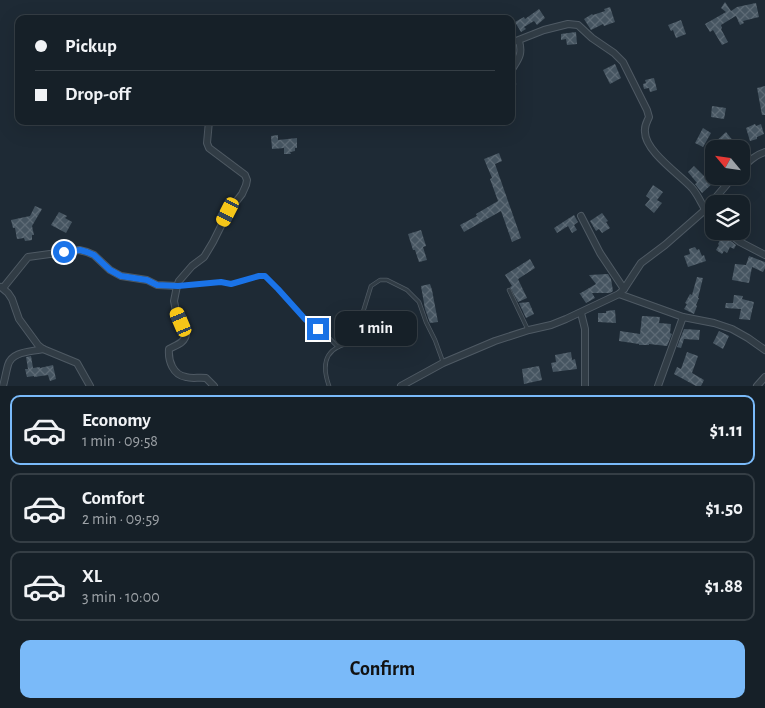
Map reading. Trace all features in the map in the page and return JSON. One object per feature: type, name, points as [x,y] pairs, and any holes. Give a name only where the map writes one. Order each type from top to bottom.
[{"type":"street","points":[[401,386],[443,363],[495,341],[551,325],[581,313],[621,292],[641,263],[705,210],[692,187],[654,152],[648,142],[644,134],[649,117],[647,110],[623,62],[614,53],[578,25],[573,24],[544,30],[515,42]]},
{"type":"street","points":[[515,65],[520,57],[519,41]]},
{"type":"street","points":[[209,125],[208,143],[210,148],[245,175],[247,180],[242,194],[228,212],[204,257],[192,266],[179,281],[174,301],[176,311],[186,334],[184,341],[169,349],[168,356],[175,372],[180,376],[206,378],[214,386]]},
{"type":"street","points":[[750,160],[765,152]]},
{"type":"street","points":[[718,195],[726,185]]},
{"type":"street","points":[[581,216],[621,292],[683,317],[714,323],[732,329],[765,350]]},
{"type":"street","points":[[737,240],[765,255]]},
{"type":"street","points":[[90,386],[77,363],[43,349],[38,345],[19,319],[8,292],[2,288],[28,257],[80,250],[94,255],[110,270],[121,276],[147,280],[157,285],[178,286]]},
{"type":"street","points":[[581,313],[585,329],[585,386]]},
{"type":"street","points":[[658,386],[683,317]]},
{"type":"street","points":[[3,386],[8,363],[11,359],[22,353],[43,349]]},
{"type":"street","points":[[757,386],[765,377]]},
{"type":"lane","points":[[178,286],[221,282],[231,284],[265,276],[305,319],[338,347]]},
{"type":"lane","points":[[329,386],[324,364],[332,351],[350,343],[355,338],[372,286],[380,280],[387,280],[407,290],[419,302],[443,363]]},
{"type":"lane","points":[[509,290],[529,330]]},
{"type":"building","points":[[725,2],[731,11],[737,7],[756,3],[759,17],[743,21],[744,23],[740,25],[736,16],[721,25],[721,29],[728,42],[722,45],[713,30],[710,32],[705,24],[726,12],[721,8]]},
{"type":"building","points":[[610,7],[615,22],[604,26],[603,24],[591,30],[584,19],[592,14],[605,11],[604,9]]},
{"type":"building","points":[[539,9],[545,18],[537,25],[534,21],[524,27],[526,29],[521,32],[515,22],[524,17],[525,19]]},
{"type":"building","points":[[681,20],[686,34],[676,38],[673,30],[671,31],[668,25]]},
{"type":"building","points":[[576,32],[577,44],[567,45],[566,39],[561,40],[561,34]]},
{"type":"building","points":[[615,64],[621,78],[610,84],[603,70]]},
{"type":"building","points":[[654,78],[657,90],[650,92],[649,88],[644,89],[643,84],[646,83],[645,80]]},
{"type":"building","points":[[765,86],[765,115],[762,115],[757,88]]},
{"type":"building","points":[[712,106],[726,108],[724,119],[711,117]]},
{"type":"building","points":[[755,124],[756,126],[761,124],[764,134],[750,141],[746,128]]},
{"type":"building","points":[[703,128],[711,133],[707,140],[705,140],[703,147],[695,143]]},
{"type":"building","points":[[726,132],[732,140],[717,140]]},
{"type":"building","points":[[278,135],[278,140],[297,138],[297,148],[295,148],[295,151],[290,152],[291,154],[284,154],[284,148],[272,149],[271,136]]},
{"type":"building","points":[[499,153],[502,161],[495,164],[521,238],[512,242],[501,211],[464,232],[460,225],[498,201],[490,179],[492,178],[484,159]]},
{"type":"building","points":[[694,166],[705,177],[705,185],[711,185],[702,193],[688,172]]},
{"type":"building","points":[[653,185],[663,192],[657,200],[662,203],[654,213],[645,205],[650,199],[646,196]]},
{"type":"building","points":[[35,206],[42,209],[32,226],[34,235],[32,235],[32,240],[17,239],[11,220],[30,216]]},
{"type":"building","points":[[59,212],[67,216],[65,218],[72,222],[66,233],[51,225]]},
{"type":"building","points":[[602,213],[608,221],[606,222],[610,228],[602,233],[599,229],[596,231],[590,221]]},
{"type":"building","points":[[574,215],[578,222],[574,225],[577,230],[572,233],[568,226],[557,233],[554,228]]},
{"type":"building","points":[[421,230],[426,246],[423,247],[427,260],[419,262],[408,234]]},
{"type":"building","points":[[720,240],[730,240],[736,245],[734,249],[730,247],[727,253],[724,251],[722,254],[716,250]]},
{"type":"building","points":[[695,247],[697,250],[699,249],[702,256],[704,255],[706,261],[688,267],[684,256],[690,254],[689,249]]},
{"type":"building","points":[[749,256],[765,262],[763,272],[752,267],[749,283],[732,280],[735,264],[746,265]]},
{"type":"building","points":[[530,259],[535,268],[518,279],[527,298],[518,302],[510,287],[512,286],[505,275]]},
{"type":"building","points":[[608,274],[613,291],[610,293],[592,293],[595,298],[586,303],[579,294],[596,284],[589,275]]},
{"type":"building","points":[[697,277],[703,278],[694,314],[684,309],[690,294],[692,295]]},
{"type":"building","points":[[430,284],[438,322],[430,323],[425,309],[421,286]]},
{"type":"building","points":[[734,295],[743,296],[742,299],[754,302],[750,320],[739,319],[741,309],[725,308],[726,303],[733,303]]},
{"type":"building","points":[[529,302],[534,314],[526,318],[519,303]]},
{"type":"building","points":[[615,310],[616,323],[598,322],[598,313]]},
{"type":"building","points":[[642,316],[660,317],[659,323],[671,324],[670,333],[672,334],[667,346],[639,345],[619,341],[620,331],[640,334]]},
{"type":"building","points":[[684,329],[700,330],[699,340],[684,339],[681,348],[677,347]]},
{"type":"building","points":[[719,331],[729,336],[723,349],[713,343]]},
{"type":"building","points":[[571,352],[572,360],[575,359],[577,369],[553,372],[551,363],[556,362],[555,355]]},
{"type":"building","points":[[687,352],[698,356],[692,373],[704,380],[701,386],[696,386],[674,374],[677,367],[681,369]]},
{"type":"building","points":[[31,356],[33,368],[53,365],[56,379],[50,381],[48,375],[27,377],[25,369],[28,369],[26,357]]},
{"type":"building","points":[[539,366],[542,380],[524,384],[522,369]]},
{"type":"route","points":[[64,252],[80,250],[87,252],[94,255],[110,270],[121,276],[147,280],[157,285],[178,286],[221,282],[231,284],[265,276],[305,319],[318,329]]}]
